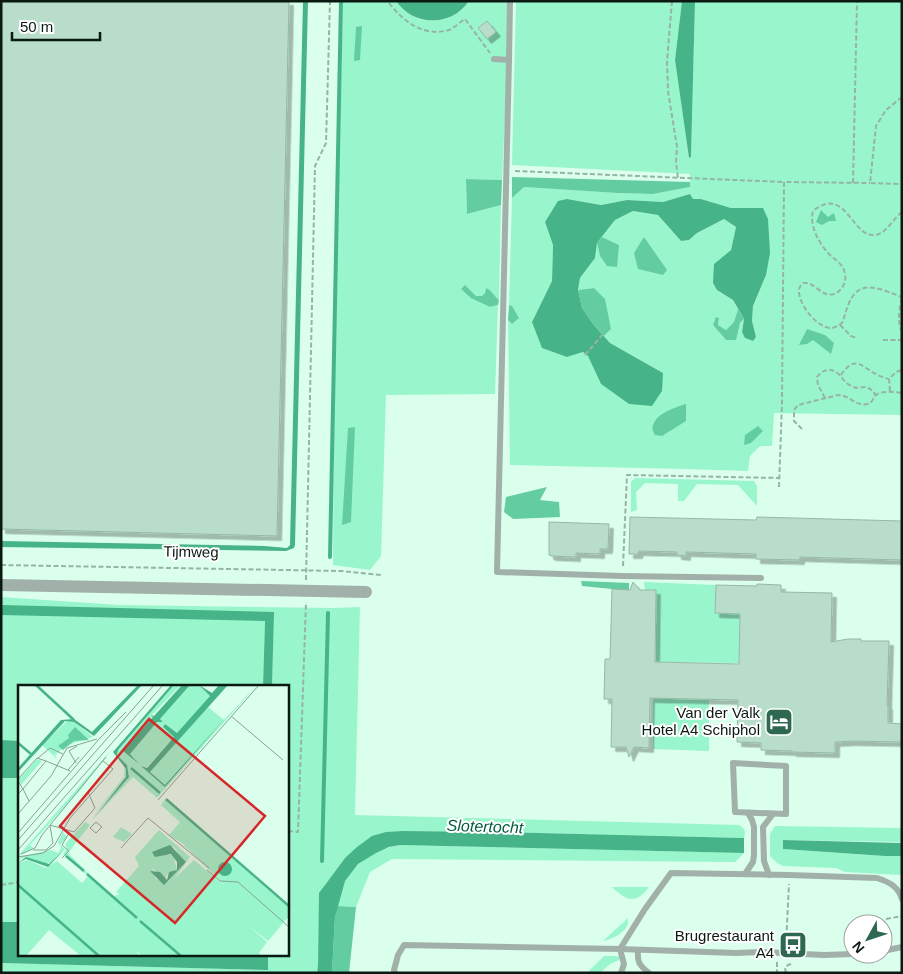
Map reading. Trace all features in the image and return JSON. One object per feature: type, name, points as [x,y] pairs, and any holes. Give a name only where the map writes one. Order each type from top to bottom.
[{"type":"street","points":[[1,585],[366,592]]},
{"type":"lane","points":[[510,1],[497,572],[761,578]]},
{"type":"lane","points":[[494,59],[509,60]]},
{"type":"lane","points":[[733,763],[786,766],[786,814],[773,814],[735,812],[733,763]]},
{"type":"lane","points":[[745,874],[753,862],[754,855],[754,827],[748,813]]},
{"type":"lane","points":[[769,875],[764,861],[763,827],[773,814]]},
{"type":"lane","points":[[621,973],[624,964],[620,950],[645,909],[671,873],[877,878],[891,883],[901,896]]},
{"type":"lane","points":[[395,973],[398,955],[404,945],[736,954],[786,952],[843,954]]},
{"type":"lane","points":[[638,950],[637,960],[642,968],[649,973]]},
{"type":"path","points":[[289,831],[298,832],[306,591],[315,166],[326,143],[330,1]]},
{"type":"path","points":[[672,1],[667,62],[668,91],[677,147],[678,178]]},
{"type":"path","points":[[853,183],[857,1]]},
{"type":"path","points":[[388,3],[399,15],[414,26],[430,32],[450,30],[464,18],[494,59]]},
{"type":"path","points":[[870,183],[876,126],[886,110],[902,97]]},
{"type":"path","points":[[506,170],[784,182],[902,184]]},
{"type":"path","points":[[779,487],[782,402],[784,182]]},
{"type":"path","points":[[902,212],[882,232],[876,235],[862,230],[838,206],[826,204],[813,211],[812,221],[817,235],[829,254],[845,270],[846,281],[839,292],[829,294],[806,282],[802,283],[799,289],[805,308],[819,324],[829,328],[842,323],[852,298],[862,288],[874,287],[902,297],[898,315],[898,323],[902,332]]},
{"type":"path","points":[[840,325],[851,336],[856,338]]},
{"type":"path","points":[[584,355],[604,334]]},
{"type":"path","points":[[883,340],[902,340]]},
{"type":"path","points":[[841,376],[848,366],[859,364],[889,380]]},
{"type":"path","points":[[825,398],[818,385],[818,377],[824,371],[830,370],[836,372],[851,386],[866,386],[876,395]]},
{"type":"path","points":[[890,391],[889,380],[896,372],[902,370]]},
{"type":"path","points":[[802,429],[794,421],[794,410],[798,405],[838,395],[844,395],[852,401],[866,405],[871,403],[876,395],[890,391],[902,393]]},
{"type":"path","points":[[622,576],[627,474],[780,478]]},
{"type":"path","name":"Tijmweg","points":[[1,565],[306,571],[381,575]]},
{"type":"path","points":[[786,952],[789,875]]},
{"type":"path","points":[[1,885],[18,882]]},
{"type":"shaded area","points":[[303,1],[308,1],[294,548],[286,551],[1,547],[1,541],[287,548],[290,545]]},
{"type":"shaded area","points":[[343,1],[396,1],[413,16],[422,20],[432,21],[443,20],[452,16],[469,1],[510,1],[502,180],[466,179],[467,214],[501,205],[499,300],[486,288],[482,296],[475,296],[461,289],[490,307],[498,305],[495,394],[386,395],[381,556],[370,570],[333,565],[334,394]]},
{"type":"shaded area","points":[[396,1],[469,1],[453,16],[432,21],[412,16]]},
{"type":"shaded area","points":[[516,1],[682,1],[675,60],[689,158],[691,157],[695,1],[902,1],[902,415],[774,413],[772,446],[760,446],[750,456],[748,471],[510,465],[508,320],[512,324],[512,306],[509,305],[512,198],[524,187],[653,194],[690,187],[690,174],[512,165]],"holes":[[[690,194],[693,199],[701,199],[731,208],[763,208],[766,275],[753,306],[752,321],[756,337],[753,341],[745,338],[742,332],[744,319],[726,340],[713,325],[719,318],[718,325],[726,330],[734,322],[738,309],[733,300],[717,290],[714,264],[731,250],[736,227],[724,219],[697,233],[689,240],[681,241],[658,215],[633,211],[615,220],[602,237],[619,245],[600,256],[597,243],[595,258],[580,278],[578,290],[594,288],[611,329],[604,336],[610,343],[663,373],[629,404],[601,384],[588,355],[583,352],[567,357],[532,322],[552,281],[553,245],[545,222],[567,199],[601,205],[627,200],[663,202]]]},
{"type":"shaded area","points":[[682,1],[695,1],[691,157],[689,158],[675,60]]},
{"type":"shaded area","points":[[362,26],[360,60],[354,61],[356,27]]},
{"type":"shaded area","points":[[512,177],[690,182],[690,187],[653,194],[524,187],[512,198]]},
{"type":"shaded area","points":[[466,179],[502,180],[501,205],[467,214]]},
{"type":"shaded area","points":[[690,194],[693,199],[701,199],[731,208],[763,208],[768,219],[770,253],[766,275],[753,306],[752,321],[756,337],[753,341],[745,338],[742,332],[744,319],[733,300],[717,290],[713,283],[714,264],[731,250],[736,227],[724,219],[697,233],[689,240],[681,241],[658,215],[633,211],[615,220],[597,243],[595,258],[580,278],[578,290],[582,308],[610,343],[663,373],[662,391],[652,406],[629,404],[601,384],[588,356],[583,352],[567,357],[542,348],[532,322],[552,281],[553,245],[545,222],[558,201],[567,199],[601,205],[627,200],[663,202]]},
{"type":"shaded area","points":[[821,210],[828,217],[834,213],[836,221],[829,221],[822,225],[816,222]]},
{"type":"shaded area","points":[[602,237],[619,245],[617,267],[607,266],[600,256],[597,243]]},
{"type":"shaded area","points":[[644,237],[667,270],[663,275],[638,269],[634,253]]},
{"type":"shaded area","points":[[465,285],[476,296],[482,296],[486,288],[488,289],[499,300],[498,305],[490,307],[471,298],[461,289]]},
{"type":"shaded area","points":[[594,288],[605,299],[611,329],[604,336],[582,308],[578,290]]},
{"type":"shaded area","points":[[509,305],[512,306],[519,318],[512,324],[508,320]]},
{"type":"shaded area","points":[[738,309],[744,319],[740,323],[736,340],[726,340],[713,325],[716,317],[719,318],[718,325],[726,330],[734,322]]},
{"type":"shaded area","points":[[807,329],[825,335],[834,343],[831,354],[813,340],[807,344],[799,345]]},
{"type":"shaded area","points":[[686,404],[686,421],[662,436],[655,435],[653,426],[659,416]]},
{"type":"shaded area","points":[[758,426],[763,431],[751,443],[744,445],[745,435]]},
{"type":"shaded area","points":[[355,427],[351,522],[342,525],[348,428]]},
{"type":"shaded area","points":[[635,478],[754,481],[757,486],[757,506],[738,485],[697,484],[684,501],[678,501],[678,484],[645,483],[636,492],[637,510],[631,512],[631,482]]},
{"type":"shaded area","points":[[547,487],[540,500],[559,502],[560,517],[513,519],[504,512],[506,497]]},
{"type":"shaded area","points":[[581,581],[629,583],[629,590],[582,586]]},
{"type":"shaded area","points":[[644,582],[716,585],[715,613],[740,614],[739,663],[656,662],[656,591],[645,590]]},
{"type":"shaded area","points":[[1,597],[119,605],[360,607],[355,815],[739,825],[743,828],[745,834],[744,838],[403,831],[345,858],[320,893],[317,973],[1,973],[1,963],[267,970],[268,956],[289,956],[289,685],[272,685],[273,612],[265,621],[263,685],[18,685],[18,742],[1,741]]},
{"type":"shaded area","points":[[1,605],[274,612],[272,685],[263,685],[265,621],[1,615]]},
{"type":"shaded area","points":[[653,698],[709,700],[709,751],[653,749]]},
{"type":"shaded area","points":[[1,740],[18,741],[18,778],[1,778]]},
{"type":"shaded area","points":[[1,778],[18,778],[18,922],[1,922]]},
{"type":"shaded area","points":[[775,826],[902,828],[902,842],[783,840],[783,849],[902,856],[902,875],[845,872],[836,868],[783,866],[770,856],[770,834]]},
{"type":"shaded area","points":[[386,832],[744,838],[744,853],[400,845],[389,847],[358,864],[345,881],[335,917],[332,973],[317,973],[319,893],[345,858],[357,847],[372,836]]},
{"type":"shaded area","points":[[783,840],[902,843],[902,856],[783,849]]},
{"type":"shaded area","points":[[400,845],[744,853],[735,862],[392,859],[370,872],[356,907],[337,906],[344,882],[355,867],[377,852]]},
{"type":"shaded area","points":[[612,887],[649,887],[639,897],[631,899]]},
{"type":"shaded area","points":[[337,906],[356,907],[349,973],[332,973]]},
{"type":"shaded area","points":[[628,918],[627,925],[622,932],[613,938],[603,941]]},
{"type":"shaded area","points":[[1,922],[18,922],[18,956],[268,956],[268,970],[1,963]]},
{"type":"shaded area","points":[[604,956],[620,957],[619,960],[610,964],[600,973],[587,973]]},
{"type":"building","points":[[1,1],[289,1],[277,536],[1,529]]},
{"type":"building","points":[[487,21],[496,32],[487,39],[478,28]]},
{"type":"building","points":[[630,517],[756,520],[757,517],[902,521],[902,560],[800,557],[800,560],[756,559],[756,554],[686,552],[686,556],[677,555],[677,552],[639,551],[638,554],[629,554]]},
{"type":"building","points":[[549,522],[609,524],[608,549],[600,549],[600,554],[576,553],[576,557],[551,556],[549,555]]},
{"type":"building","points":[[633,582],[640,590],[656,590],[655,662],[739,664],[740,614],[715,613],[716,585],[781,585],[781,592],[832,593],[831,642],[848,639],[889,641],[888,723],[902,724],[902,742],[835,742],[835,753],[761,750],[761,743],[737,742],[738,700],[650,698],[649,748],[634,747],[629,757],[626,747],[611,747],[612,699],[604,699],[605,659],[610,659],[612,589],[630,590]]},
{"type":"waterway","points":[[330,557],[341,1]]},
{"type":"waterway","points":[[322,861],[328,613]]},
{"type":"place","name":"Van der Valk Hotel A4 Schiphol","points":[[779,722]]},
{"type":"place","name":"Brugrestaurant A4","points":[[793,945]]},
{"type":"water label","name":"Slotertocht","points":[[485,826]]}]
